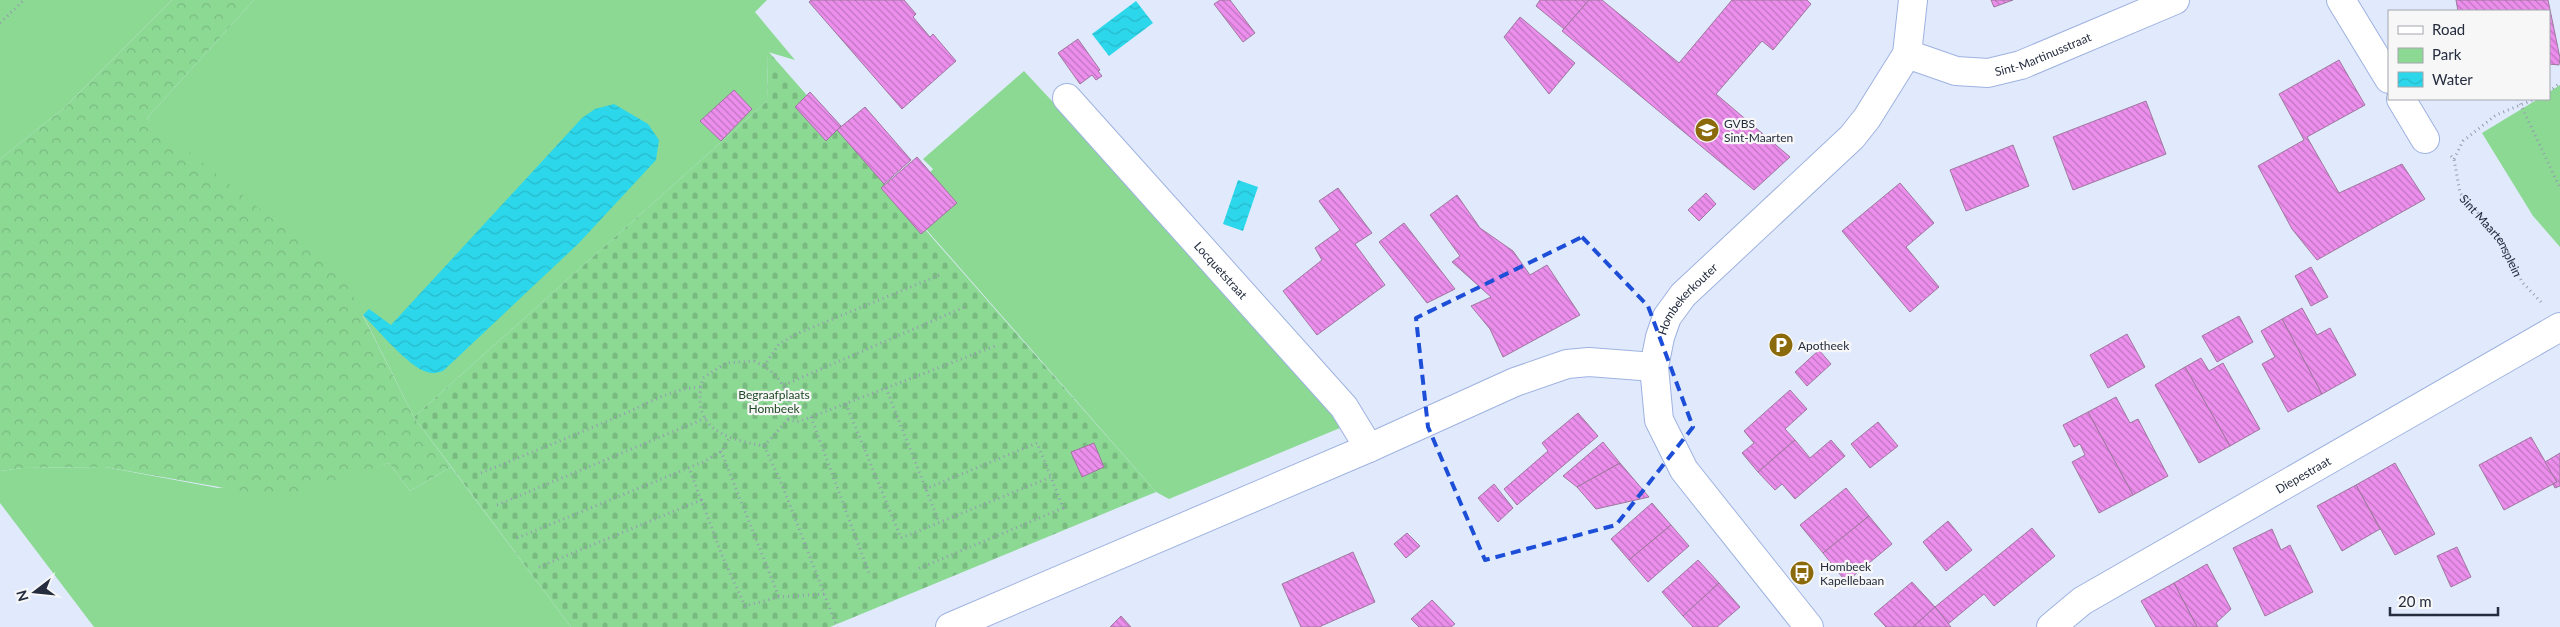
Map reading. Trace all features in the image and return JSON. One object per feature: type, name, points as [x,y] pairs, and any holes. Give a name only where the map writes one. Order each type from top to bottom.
[{"type":"street","name":"Hombekerkouter","points":[[1809,627],[1684,470],[1659,420],[1654,367],[1660,337],[1667,317],[1683,295],[1852,137],[1867,118],[1907,54],[1913,0]]},
{"type":"street","name":"Sint-Martinusstraat","points":[[1907,54],[1956,71],[1988,73],[2022,65],[2175,0]]},
{"type":"street","points":[[2341,0],[2388,77]]},
{"type":"street","name":"Locquetstraat","points":[[1067,98],[1344,407],[1369,448]]},
{"type":"street","points":[[2401,100],[2425,139]]},
{"type":"street","name":"Diepestraat","points":[[2051,627],[2082,601],[2554,318]]},
{"type":"street","points":[[950,627],[1001,618],[1515,382],[1567,364],[1589,362],[1654,367]]},
{"type":"path","points":[[0,23],[24,0]]},
{"type":"path","points":[[2550,91],[2560,83]]},
{"type":"path","points":[[2518,100],[2560,188]]},
{"type":"path","points":[[2425,139],[2454,159],[2463,141],[2496,116],[2534,100]]},
{"type":"path","name":"Sint Maartensplein","points":[[2454,159],[2460,193],[2502,240],[2522,282],[2554,318]]},
{"type":"path","points":[[764,366],[779,344],[794,335],[942,274]]},
{"type":"path","points":[[784,385],[968,306]]},
{"type":"path","points":[[788,419],[797,422],[995,346]]},
{"type":"path","points":[[754,361],[772,369],[784,385],[792,415],[764,446],[730,438],[716,432],[706,418],[698,396],[703,378],[726,363],[754,361]]},
{"type":"path","points":[[481,472],[620,416],[683,388],[701,387]]},
{"type":"path","points":[[886,388],[939,522]]},
{"type":"path","points":[[846,404],[901,538],[1051,476]]},
{"type":"path","points":[[811,417],[869,573]]},
{"type":"path","points":[[497,505],[706,418]]},
{"type":"path","points":[[517,538],[689,468],[721,451],[730,438]]},
{"type":"path","points":[[918,569],[1063,508],[1037,443],[925,489]]},
{"type":"path","points":[[764,446],[782,482],[837,627]]},
{"type":"path","points":[[721,451],[779,597]]},
{"type":"path","points":[[689,468],[721,553],[745,606],[779,597],[826,594]]},
{"type":"path","points":[[539,567],[700,499]]},
{"type":"highlighted area","points":[[1582,237],[1648,306],[1693,427],[1616,525],[1485,560],[1428,427],[1416,318]]},
{"type":"green space","points":[[0,0],[172,0],[64,108],[0,159]]},
{"type":"green space","points":[[172,0],[254,0],[147,118],[343,276],[414,417],[451,467],[410,491],[389,463],[282,498],[105,467],[22,468],[0,471],[0,159],[64,108]]},
{"type":"green space","points":[[254,0],[767,0],[755,12],[795,60],[768,52],[767,101],[414,417],[363,315],[147,118]]},
{"type":"green space","name":"Begraafplaats Hombeek","points":[[768,51],[1156,492],[830,627],[571,627],[414,417],[767,101]]},
{"type":"green space","points":[[1024,71],[1352,423],[1169,499],[1156,492],[903,203],[933,169],[923,159]]},
{"type":"green space","points":[[2560,85],[2560,247],[2533,216],[2482,133],[2536,100],[2550,100],[2550,91]]},
{"type":"green space","points":[[389,463],[410,491],[451,467],[571,627],[94,627],[0,503],[0,471],[22,468],[105,467],[218,488],[358,472]]},
{"type":"water","points":[[1136,1],[1153,23],[1109,56],[1092,34]]},
{"type":"water","points":[[614,104],[648,124],[659,140],[656,160],[578,244],[443,371],[429,373],[412,363],[363,315],[369,309],[391,325],[582,118],[595,109]]},
{"type":"water","points":[[1238,180],[1258,187],[1243,231],[1223,224]]},
{"type":"building","points":[[811,0],[904,0],[916,14],[913,17],[930,37],[933,34],[956,61],[902,109],[809,2]]},
{"type":"building","points":[[1220,0],[1230,0],[1255,33],[1243,42],[1214,4]]},
{"type":"building","points":[[1540,0],[1589,0],[1564,29],[1536,6]]},
{"type":"building","points":[[1589,0],[1602,0],[1679,63],[1732,0],[1807,0],[1811,4],[1773,50],[1762,41],[1716,94],[1790,157],[1754,190],[1562,31]]},
{"type":"building","points":[[1991,0],[2013,0],[1994,7]]},
{"type":"building","points":[[2456,0],[2548,0],[2560,58],[2559,65],[2550,64],[2550,10],[2458,10]]},
{"type":"building","points":[[1520,17],[1575,63],[1549,94],[1504,37]]},
{"type":"building","points":[[1078,39],[1100,70],[1098,71],[1102,76],[1096,80],[1092,75],[1080,84],[1058,53]]},
{"type":"building","points":[[2339,60],[2365,105],[2307,137],[2339,193],[2402,164],[2425,199],[2317,260],[2292,229],[2258,166],[2304,140],[2279,94]]},
{"type":"building","points":[[734,90],[752,109],[721,141],[700,121]]},
{"type":"building","points":[[810,92],[841,126],[826,141],[795,107]]},
{"type":"building","points":[[2146,101],[2166,154],[2073,190],[2053,137]]},
{"type":"building","points":[[865,107],[911,160],[884,184],[837,130]]},
{"type":"building","points":[[2013,145],[2029,186],[1966,211],[1950,170]]},
{"type":"building","points":[[917,157],[957,203],[921,234],[881,188]]},
{"type":"building","points":[[1900,183],[1934,223],[1906,247],[1939,287],[1910,312],[1842,231]]},
{"type":"building","points":[[1338,188],[1372,233],[1355,244],[1385,285],[1317,335],[1283,291],[1322,260],[1315,248],[1340,230],[1319,201]]},
{"type":"building","points":[[1706,193],[1716,204],[1699,221],[1688,210]]},
{"type":"building","points":[[1457,195],[1480,228],[1513,251],[1530,275],[1547,265],[1580,315],[1503,357],[1490,329],[1471,306],[1491,297],[1452,262],[1460,256],[1430,215]]},
{"type":"building","points":[[1404,223],[1455,289],[1427,303],[1379,242]]},
{"type":"building","points":[[2311,267],[2328,297],[2311,306],[2295,276]]},
{"type":"building","points":[[2302,308],[2317,335],[2330,328],[2356,375],[2322,394],[2282,319]]},
{"type":"building","points":[[2239,316],[2253,342],[2217,362],[2202,336]]},
{"type":"building","points":[[2282,319],[2322,394],[2288,412],[2262,364],[2275,357],[2261,331]]},
{"type":"building","points":[[2127,334],[2145,367],[2108,388],[2090,355]]},
{"type":"building","points":[[1819,350],[1831,364],[1807,386],[1795,372]]},
{"type":"building","points":[[2201,358],[2209,371],[2223,363],[2260,429],[2230,446],[2185,367]]},
{"type":"building","points":[[2185,367],[2230,446],[2199,463],[2155,385]]},
{"type":"building","points":[[1790,390],[1807,409],[1785,429],[1795,440],[1758,472],[1742,453],[1754,443],[1744,431]]},
{"type":"building","points":[[2116,397],[2130,423],[2138,419],[2168,476],[2133,495],[2088,412]]},
{"type":"building","points":[[2088,412],[2133,495],[2099,513],[2072,462],[2085,455],[2080,444],[2074,447],[2063,425]]},
{"type":"building","points":[[1578,413],[1598,436],[1517,505],[1504,489],[1548,451],[1542,443]]},
{"type":"building","points":[[1878,422],[1898,446],[1870,468],[1851,444]]},
{"type":"building","points":[[2531,437],[2557,482],[2504,510],[2479,465]]},
{"type":"building","points":[[1795,440],[1810,458],[1831,440],[1845,456],[1795,499],[1782,484],[1775,490],[1758,472]]},
{"type":"building","points":[[1603,442],[1620,463],[1577,487],[1563,476]]},
{"type":"building","points":[[1094,443],[1104,467],[1082,477],[1071,452]]},
{"type":"building","points":[[2560,453],[2560,486],[2555,488],[2553,484],[2557,482],[2545,462]]},
{"type":"building","points":[[1620,463],[1649,497],[1596,509],[1577,487]]},
{"type":"building","points":[[2395,463],[2435,534],[2395,555],[2356,485]]},
{"type":"building","points":[[1494,484],[1513,508],[1498,522],[1478,498]]},
{"type":"building","points":[[2356,485],[2380,529],[2342,551],[2317,506]]},
{"type":"building","points":[[1846,488],[1869,516],[1823,553],[1800,525]]},
{"type":"building","points":[[1652,503],[1671,525],[1629,560],[1611,539]]},
{"type":"building","points":[[1869,516],[1892,544],[1846,582],[1823,553]]},
{"type":"building","points":[[1948,521],[1972,550],[1946,571],[1923,542]]},
{"type":"building","points":[[1671,525],[1689,546],[1648,582],[1629,560]]},
{"type":"building","points":[[2032,528],[2055,556],[1994,606],[1984,594],[1948,624],[1935,607]]},
{"type":"building","points":[[2272,529],[2281,550],[2290,545],[2313,592],[2265,616],[2233,548]]},
{"type":"building","points":[[1407,533],[1420,546],[1406,558],[1394,544]]},
{"type":"building","points":[[2457,547],[2471,577],[2451,587],[2437,556]]},
{"type":"building","points":[[1353,552],[1375,602],[1319,627],[1301,627],[1282,584]]},
{"type":"building","points":[[1698,560],[1719,583],[1683,616],[1662,592]]},
{"type":"building","points":[[2207,564],[2231,609],[2216,623],[2218,627],[2197,627],[2174,583]]},
{"type":"building","points":[[1912,582],[1935,607],[1913,627],[1886,627],[1874,614]]},
{"type":"building","points":[[1719,583],[1740,607],[1717,627],[1693,627],[1683,616]]},
{"type":"building","points":[[2174,583],[2197,627],[2156,627],[2141,601]]},
{"type":"building","points":[[1432,600],[1455,624],[1451,627],[1419,627],[1411,619]]},
{"type":"building","points":[[1935,607],[1951,627],[1913,627]]},
{"type":"building","points":[[1121,616],[1131,627],[1110,627]]},
{"type":"place","name":"GVBS Sint-Maarten","points":[[1707,130]]},
{"type":"place","name":"Apotheek","points":[[1781,345]]},
{"type":"place","name":"Hombeek Kapellebaan","points":[[1802,573]]}]
